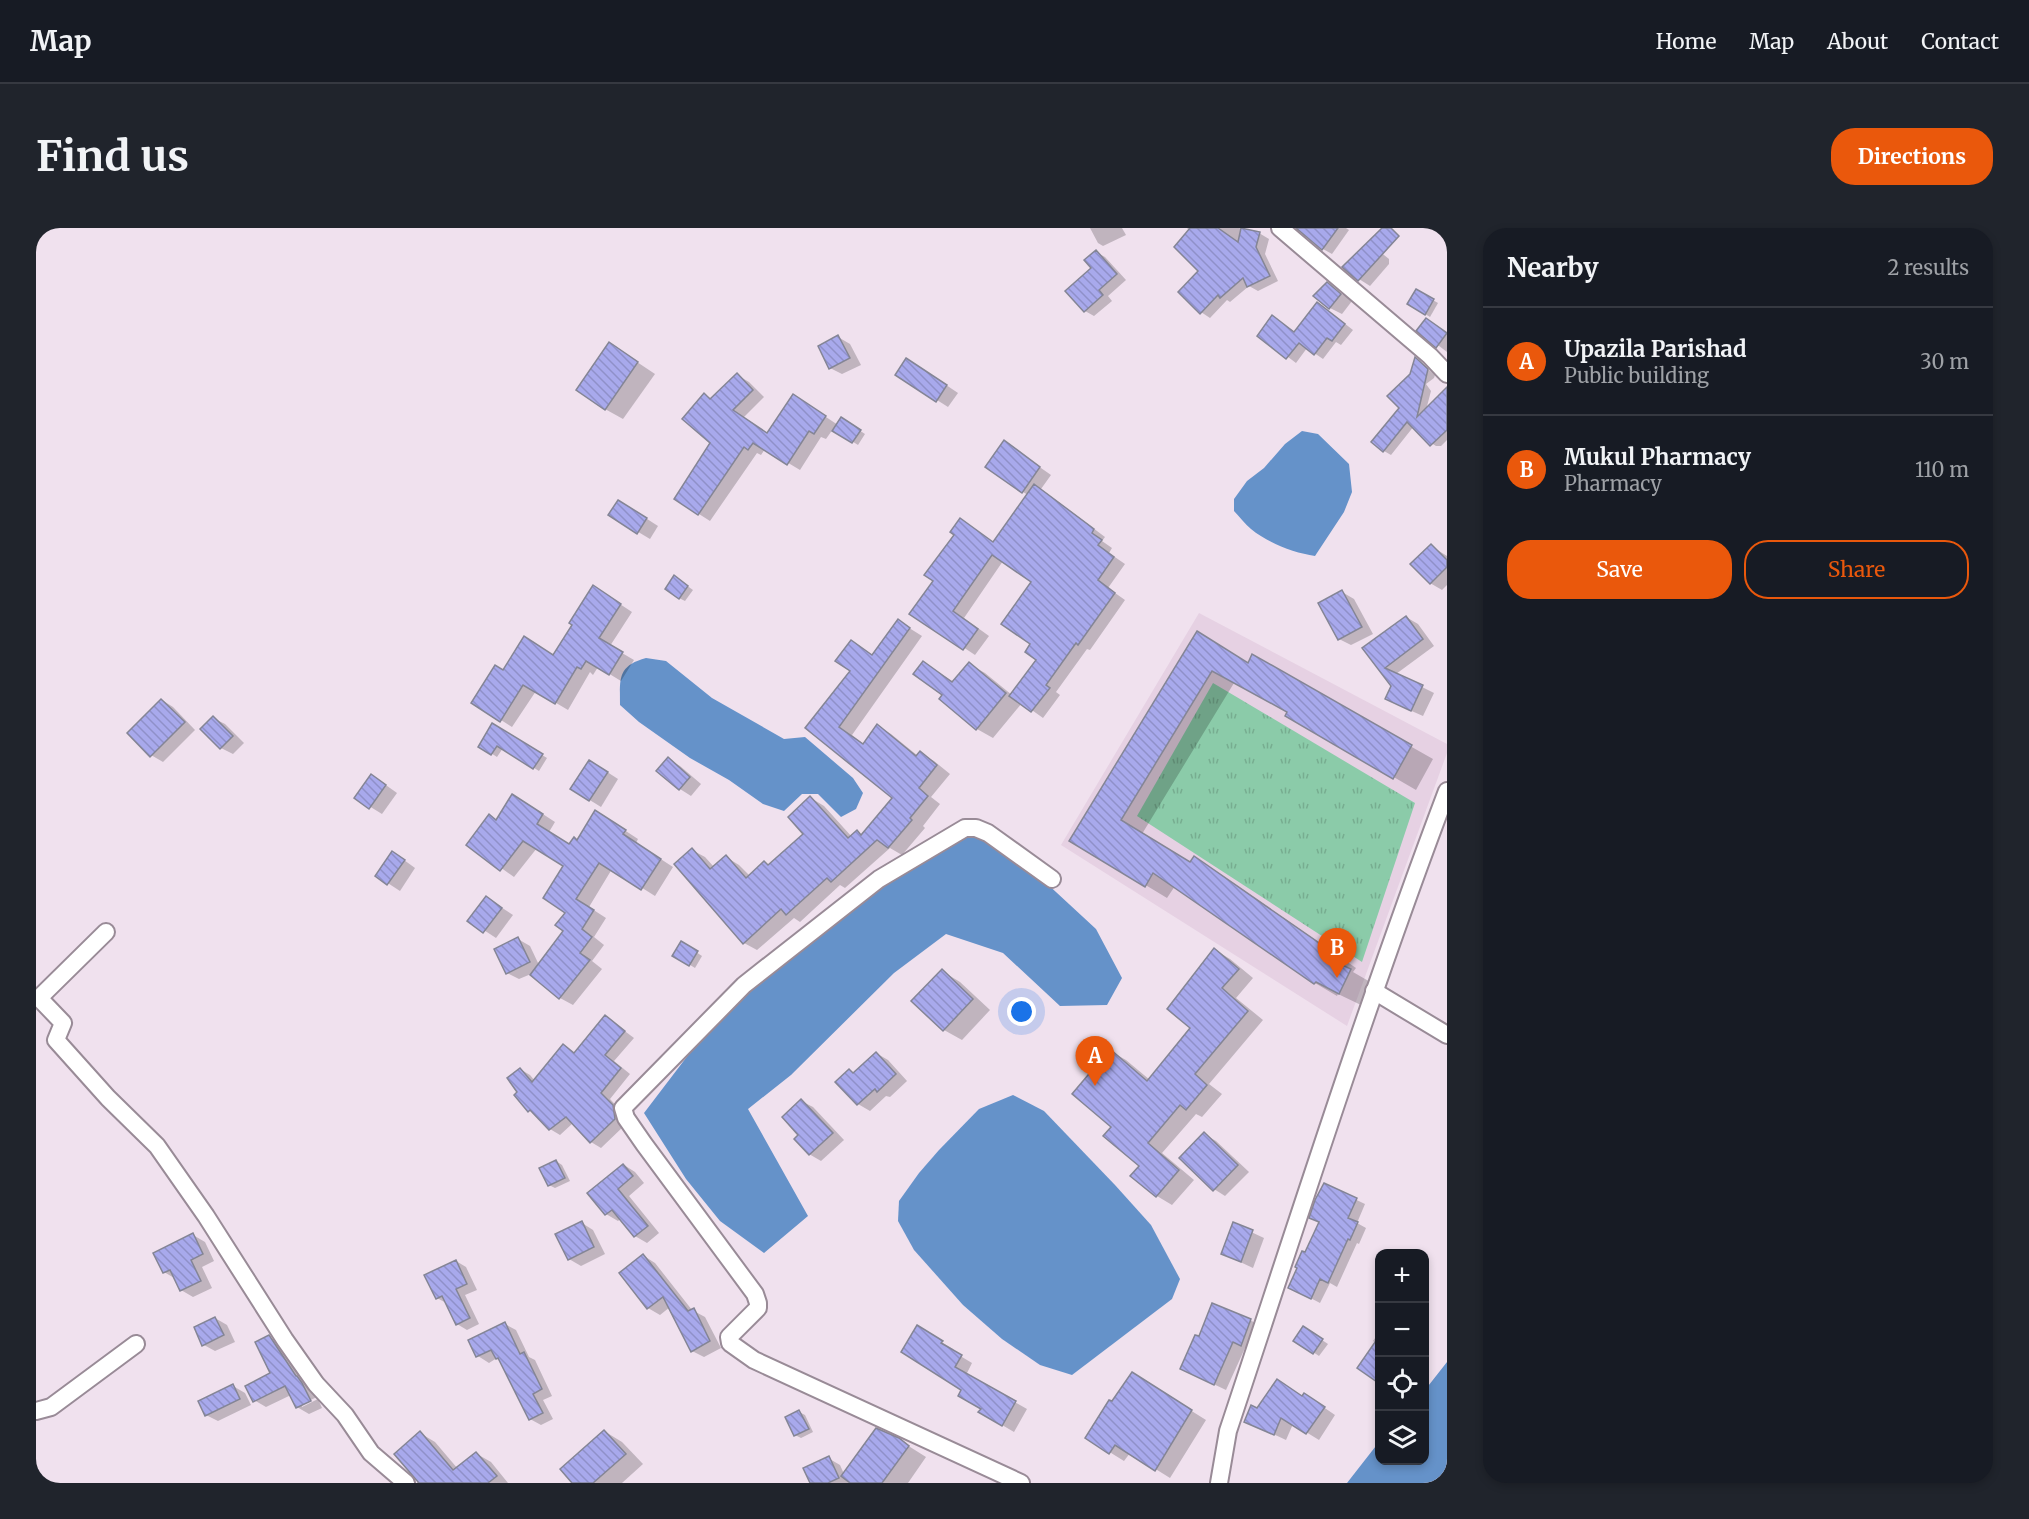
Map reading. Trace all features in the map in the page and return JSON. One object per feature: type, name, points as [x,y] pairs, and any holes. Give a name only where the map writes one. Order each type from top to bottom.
[{"type":"street","points":[[1280,228],[1430,356],[1447,374]]},
{"type":"street","points":[[1219,1483],[1228,1431],[1374,991],[1447,791]]},
{"type":"street","points":[[1021,1483],[753,1360],[730,1343],[729,1337],[758,1308],[759,1303],[638,1136],[626,1118],[623,1108],[744,985],[879,879],[965,828],[976,828],[988,833],[1052,879]]},
{"type":"street","points":[[106,932],[39,998],[63,1023],[56,1040],[108,1098],[157,1146],[206,1216],[285,1340],[316,1384],[345,1415],[371,1453],[406,1483]]},
{"type":"street","points":[[1374,991],[1447,1035]]},
{"type":"street","points":[[36,1411],[51,1407],[136,1344]]},
{"type":"shaded area","points":[[1199,613],[1447,744],[1447,753],[1347,1026],[1061,845]],"holes":[[[1197,631],[1239,658],[1225,679],[1212,671],[1121,820],[1168,849],[1145,887],[1069,841]],[[1252,655],[1280,707],[1236,683]],[[1304,683],[1412,745],[1393,779],[1285,716]],[[1193,856],[1335,954],[1314,984],[1173,886]]]},
{"type":"green space","points":[[1213,683],[1415,803],[1362,962],[1137,816]]},
{"type":"water","points":[[1302,431],[1318,434],[1349,464],[1352,492],[1344,512],[1315,556],[1290,550],[1265,539],[1251,529],[1234,511],[1234,499],[1247,481],[1264,468],[1285,444]]},
{"type":"water","points":[[646,658],[666,661],[712,698],[784,739],[805,737],[853,778],[863,793],[856,809],[841,817],[818,794],[802,794],[784,811],[763,804],[729,780],[690,758],[639,722],[620,705],[621,681],[622,675],[630,665]]},
{"type":"water","points":[[969,833],[992,843],[1043,880],[1096,929],[1122,978],[1107,1005],[1060,1006],[1003,953],[946,934],[894,973],[791,1075],[748,1109],[808,1216],[764,1253],[720,1221],[686,1179],[644,1113],[692,1050],[748,993],[870,894]]},
{"type":"water","points":[[1013,1095],[1044,1111],[1115,1185],[1151,1225],[1180,1279],[1172,1299],[1072,1375],[1040,1365],[1002,1339],[963,1305],[914,1250],[898,1221],[899,1201],[939,1150],[979,1109]]},
{"type":"water","points":[[1447,1362],[1447,1470],[1432,1483],[1347,1483],[1375,1447],[1375,1465],[1429,1465],[1429,1385]]},
{"type":"building","points":[[1190,228],[1218,228],[1238,242],[1241,228],[1260,232],[1256,247],[1270,276],[1247,287],[1243,278],[1220,298],[1218,295],[1200,314],[1178,292],[1198,271],[1174,247]]},
{"type":"building","points":[[1296,228],[1338,228],[1322,250]]},
{"type":"building","points":[[1382,228],[1391,228],[1399,236],[1358,281],[1342,267]]},
{"type":"building","points":[[1096,250],[1117,274],[1099,290],[1103,295],[1084,312],[1065,291],[1091,268],[1084,260]]},
{"type":"building","points":[[1327,282],[1341,294],[1329,309],[1313,296]]},
{"type":"building","points":[[1416,289],[1434,299],[1425,315],[1407,304]]},
{"type":"building","points":[[1317,302],[1345,324],[1332,341],[1327,338],[1314,355],[1299,343],[1286,359],[1257,336],[1272,315],[1294,332]]},
{"type":"building","points":[[1426,318],[1447,333],[1436,348],[1416,331]]},
{"type":"building","points":[[838,335],[850,358],[829,369],[818,346]]},
{"type":"building","points":[[609,342],[638,362],[605,410],[576,390]]},
{"type":"building","points":[[1415,357],[1428,369],[1417,417],[1447,387],[1447,430],[1430,446],[1407,422],[1383,452],[1371,442],[1399,408],[1387,396],[1410,374]]},
{"type":"building","points":[[906,358],[947,385],[936,402],[895,375]]},
{"type":"building","points":[[737,373],[753,390],[733,410],[767,433],[793,394],[826,416],[814,434],[809,431],[787,465],[753,443],[748,450],[744,447],[698,515],[674,499],[710,443],[682,419],[704,393],[710,399]]},
{"type":"building","points":[[841,417],[861,430],[852,443],[832,431]]},
{"type":"building","points":[[1004,440],[1040,467],[1022,493],[985,467]]},
{"type":"building","points":[[1034,484],[1094,529],[1092,533],[1102,540],[1098,545],[1114,557],[1098,580],[1115,593],[1046,685],[1050,688],[1031,712],[1009,696],[1036,660],[1025,652],[1030,644],[1001,624],[1031,582],[992,555],[953,611],[978,629],[963,650],[909,614],[933,581],[924,575],[954,535],[950,532],[960,518],[993,542]]},
{"type":"building","points":[[618,500],[647,518],[637,534],[608,515]]},
{"type":"building","points":[[1431,544],[1447,560],[1447,567],[1430,584],[1410,564]]},
{"type":"building","points":[[674,575],[688,586],[679,599],[665,589]]},
{"type":"building","points":[[593,585],[621,604],[599,638],[623,652],[609,675],[586,661],[581,669],[577,667],[555,704],[523,685],[500,722],[471,703],[495,665],[503,670],[524,636],[553,655],[572,625],[569,623]]},
{"type":"building","points":[[1342,590],[1362,627],[1338,640],[1318,603]]},
{"type":"building","points":[[1406,616],[1423,639],[1385,668],[1423,685],[1411,711],[1385,699],[1391,686],[1362,648]]},
{"type":"building","points":[[898,619],[910,628],[839,727],[863,744],[877,724],[916,756],[920,751],[937,765],[919,788],[928,796],[910,818],[912,820],[888,848],[877,840],[831,882],[827,878],[786,915],[781,909],[743,944],[674,864],[692,848],[710,869],[726,855],[746,878],[764,861],[768,865],[803,834],[788,817],[810,796],[848,838],[857,830],[861,835],[892,798],[805,728],[850,671],[835,661],[851,640],[872,655]]},
{"type":"building","points":[[1197,631],[1248,663],[1252,654],[1412,745],[1393,779],[1285,716],[1287,712],[1212,671],[1121,820],[1190,862],[1194,856],[1335,954],[1331,960],[1351,969],[1339,994],[1316,982],[1314,984],[1153,873],[1145,887],[1069,841]]},
{"type":"building","points":[[923,661],[952,682],[969,662],[1006,693],[976,730],[939,699],[942,695],[913,674]]},
{"type":"building","points":[[161,699],[185,722],[150,757],[127,733]]},
{"type":"building","points":[[213,716],[233,736],[220,749],[200,729]]},
{"type":"building","points":[[492,723],[543,754],[533,769],[497,746],[491,755],[478,747]]},
{"type":"building","points":[[668,757],[690,777],[679,790],[656,771]]},
{"type":"building","points":[[589,760],[608,772],[589,801],[570,789]]},
{"type":"building","points":[[371,774],[386,785],[369,809],[354,798]]},
{"type":"building","points":[[512,794],[543,814],[537,824],[569,844],[574,837],[577,840],[595,810],[626,830],[623,834],[661,859],[641,890],[599,863],[576,899],[594,910],[582,929],[592,937],[580,953],[590,960],[559,999],[530,975],[563,931],[555,925],[565,913],[543,898],[563,866],[523,841],[500,871],[466,845],[489,814],[496,820]]},
{"type":"building","points":[[392,851],[405,860],[387,885],[375,876]]},
{"type":"building","points":[[486,896],[502,908],[483,933],[467,921]]},
{"type":"building","points":[[518,937],[530,962],[506,974],[494,949]]},
{"type":"building","points":[[681,941],[698,951],[689,966],[672,956]]},
{"type":"building","points":[[1214,948],[1239,969],[1222,988],[1248,1011],[1195,1074],[1207,1085],[1186,1110],[1180,1105],[1148,1143],[1179,1170],[1156,1197],[1130,1176],[1139,1166],[1103,1136],[1111,1127],[1072,1094],[1110,1049],[1147,1081],[1190,1028],[1167,1009]]},
{"type":"building","points":[[942,969],[973,999],[943,1031],[911,1001]]},
{"type":"building","points":[[605,1015],[625,1031],[605,1055],[621,1068],[601,1093],[613,1105],[615,1119],[590,1143],[566,1117],[549,1130],[530,1110],[528,1112],[514,1095],[517,1092],[507,1078],[520,1068],[532,1082],[563,1044],[574,1053]]},
{"type":"building","points":[[876,1052],[896,1074],[877,1092],[875,1089],[857,1105],[835,1082],[849,1069],[853,1073]]},
{"type":"building","points":[[801,1099],[833,1133],[809,1155],[794,1139],[798,1135],[782,1117]]},
{"type":"building","points":[[1204,1132],[1238,1165],[1213,1191],[1179,1158]]},
{"type":"building","points":[[556,1160],[565,1178],[548,1186],[539,1168]]},
{"type":"building","points":[[623,1164],[633,1176],[618,1189],[648,1226],[634,1237],[612,1210],[605,1215],[587,1193]]},
{"type":"building","points":[[1324,1183],[1357,1198],[1348,1218],[1358,1222],[1328,1283],[1320,1279],[1311,1299],[1288,1288],[1302,1251],[1305,1252],[1319,1222],[1309,1218]]},
{"type":"building","points":[[582,1221],[594,1247],[568,1260],[555,1234]]},
{"type":"building","points":[[1233,1222],[1253,1230],[1241,1262],[1221,1254]]},
{"type":"building","points":[[193,1233],[203,1254],[191,1260],[201,1281],[180,1291],[170,1270],[163,1273],[153,1253]]},
{"type":"building","points":[[643,1254],[688,1311],[694,1308],[710,1341],[691,1352],[663,1297],[647,1309],[619,1273]]},
{"type":"building","points":[[456,1260],[467,1284],[456,1289],[470,1318],[456,1325],[442,1296],[436,1299],[424,1275]]},
{"type":"building","points":[[1212,1303],[1251,1319],[1241,1346],[1233,1342],[1214,1385],[1180,1369],[1195,1335],[1199,1336]]},
{"type":"building","points":[[215,1317],[224,1335],[202,1346],[194,1327]]},
{"type":"building","points":[[505,1322],[520,1354],[524,1352],[542,1389],[533,1394],[543,1413],[529,1420],[498,1358],[496,1359],[491,1350],[476,1357],[468,1340]]},
{"type":"building","points":[[917,1325],[962,1355],[955,1367],[1016,1401],[1002,1426],[978,1412],[981,1409],[958,1396],[961,1390],[901,1352]]},
{"type":"building","points":[[1303,1326],[1323,1339],[1313,1354],[1293,1341]]},
{"type":"building","points":[[269,1335],[302,1383],[311,1401],[296,1408],[285,1386],[253,1402],[245,1386],[270,1373],[255,1342]]},
{"type":"building","points":[[1375,1342],[1375,1381],[1357,1368]]},
{"type":"building","points":[[1132,1372],[1192,1410],[1155,1471],[1115,1445],[1109,1454],[1085,1438],[1109,1400],[1112,1401]]},
{"type":"building","points":[[1277,1379],[1302,1396],[1304,1393],[1325,1407],[1306,1434],[1281,1418],[1274,1435],[1244,1422],[1251,1405],[1257,1408]]},
{"type":"building","points":[[233,1384],[240,1399],[205,1416],[198,1401]]},
{"type":"building","points":[[799,1410],[809,1429],[794,1436],[785,1417]]},
{"type":"building","points":[[876,1428],[899,1438],[909,1446],[882,1483],[850,1483],[841,1476]]},
{"type":"building","points":[[604,1430],[626,1454],[593,1483],[572,1483],[560,1469]]},
{"type":"building","points":[[420,1431],[453,1470],[476,1452],[497,1476],[488,1483],[419,1483],[394,1454]]},
{"type":"building","points":[[829,1456],[839,1478],[828,1483],[810,1483],[803,1468]]},
{"type":"place","name":"Mukul Pharmacy","points":[[1337,978]]},
{"type":"place","name":"Upazila Parishad","points":[[1095,1086]]}]
